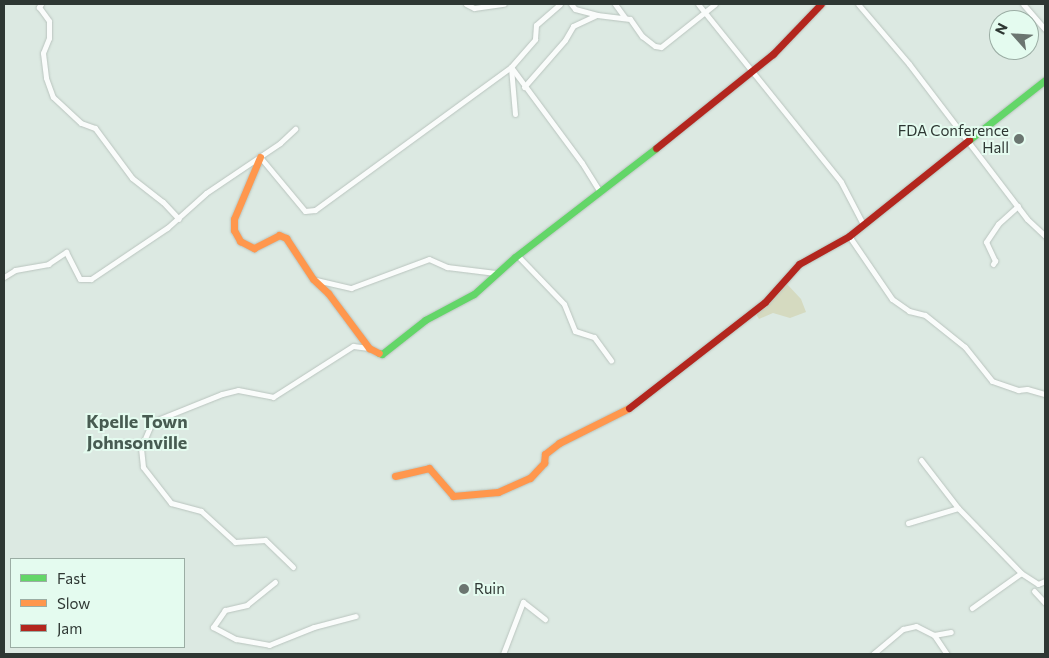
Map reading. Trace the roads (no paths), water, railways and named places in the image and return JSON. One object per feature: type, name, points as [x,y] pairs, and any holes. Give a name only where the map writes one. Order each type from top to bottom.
[{"type":"street","points":[[42,4],[39,6],[49,21],[49,38],[43,53],[46,78],[53,97],[81,123],[95,128],[132,178],[163,202],[179,219]]},
{"type":"street","points":[[466,4],[474,8],[504,4]]},
{"type":"street","points":[[260,157],[305,211],[315,210],[511,67],[535,39],[536,25],[560,4]]},
{"type":"street","points":[[570,4],[575,9],[597,15],[630,19],[655,46],[661,46],[715,4]]},
{"type":"street","points":[[615,4],[624,18]]},
{"type":"street","points":[[698,4],[841,182],[863,224]]},
{"type":"street","points":[[293,567],[265,540],[235,542],[201,512],[171,503],[143,467],[141,448],[152,422],[222,394],[238,390],[273,397],[353,346],[369,348],[382,354],[414,327],[474,294],[517,255],[600,192],[772,54],[821,4]]},
{"type":"street","points":[[858,4],[968,140],[1018,206],[1045,236]]},
{"type":"street","points":[[1023,4],[1045,29]]},
{"type":"street","points":[[524,87],[566,40],[574,26],[597,15]]},
{"type":"street","points":[[511,67],[582,163],[600,192]]},
{"type":"street","points":[[511,67],[515,114]]},
{"type":"street","points":[[394,476],[430,468],[453,496],[498,492],[516,485],[533,474],[544,463],[545,454],[560,443],[627,410],[712,348],[765,302],[799,264],[849,236],[968,140],[980,135],[1045,80]]},
{"type":"street","points":[[4,277],[15,270],[48,264],[66,252],[80,279],[91,279],[179,219],[206,193],[260,157],[295,129]]},
{"type":"street","points":[[260,157],[234,219],[234,230],[240,240],[254,248],[279,235],[286,238],[313,279],[328,293],[369,348]]},
{"type":"street","points":[[994,264],[995,261],[986,242],[998,224],[1018,206]]},
{"type":"street","points":[[849,236],[892,299],[909,311],[925,315],[965,347],[992,381],[1018,390],[1027,389],[1045,394]]},
{"type":"street","points":[[517,255],[564,304],[575,331],[594,337],[611,360]]},
{"type":"street","points":[[313,279],[352,288],[429,259],[447,267],[496,273]]},
{"type":"street","points":[[921,460],[958,508],[1021,573],[1038,584],[1045,581]]},
{"type":"street","points":[[908,523],[958,508]]},
{"type":"street","points":[[972,608],[1021,573]]},
{"type":"street","points":[[275,582],[247,605],[226,610],[213,626],[236,638],[269,645],[314,627],[356,616]]},
{"type":"street","points":[[1034,591],[1045,603]]},
{"type":"street","points":[[503,654],[523,602],[546,619]]},
{"type":"street","points":[[873,654],[903,629],[916,626],[934,635],[947,654]]},
{"type":"street","points":[[934,635],[951,632]]},
{"type":"place","name":"FDA Conference Hall","points":[[1019,139]]},
{"type":"place","name":"Ruin","points":[[464,589]]},
{"type":"district","name":"Kpelle Town Johnsonville","points":[[137,432]]}]
